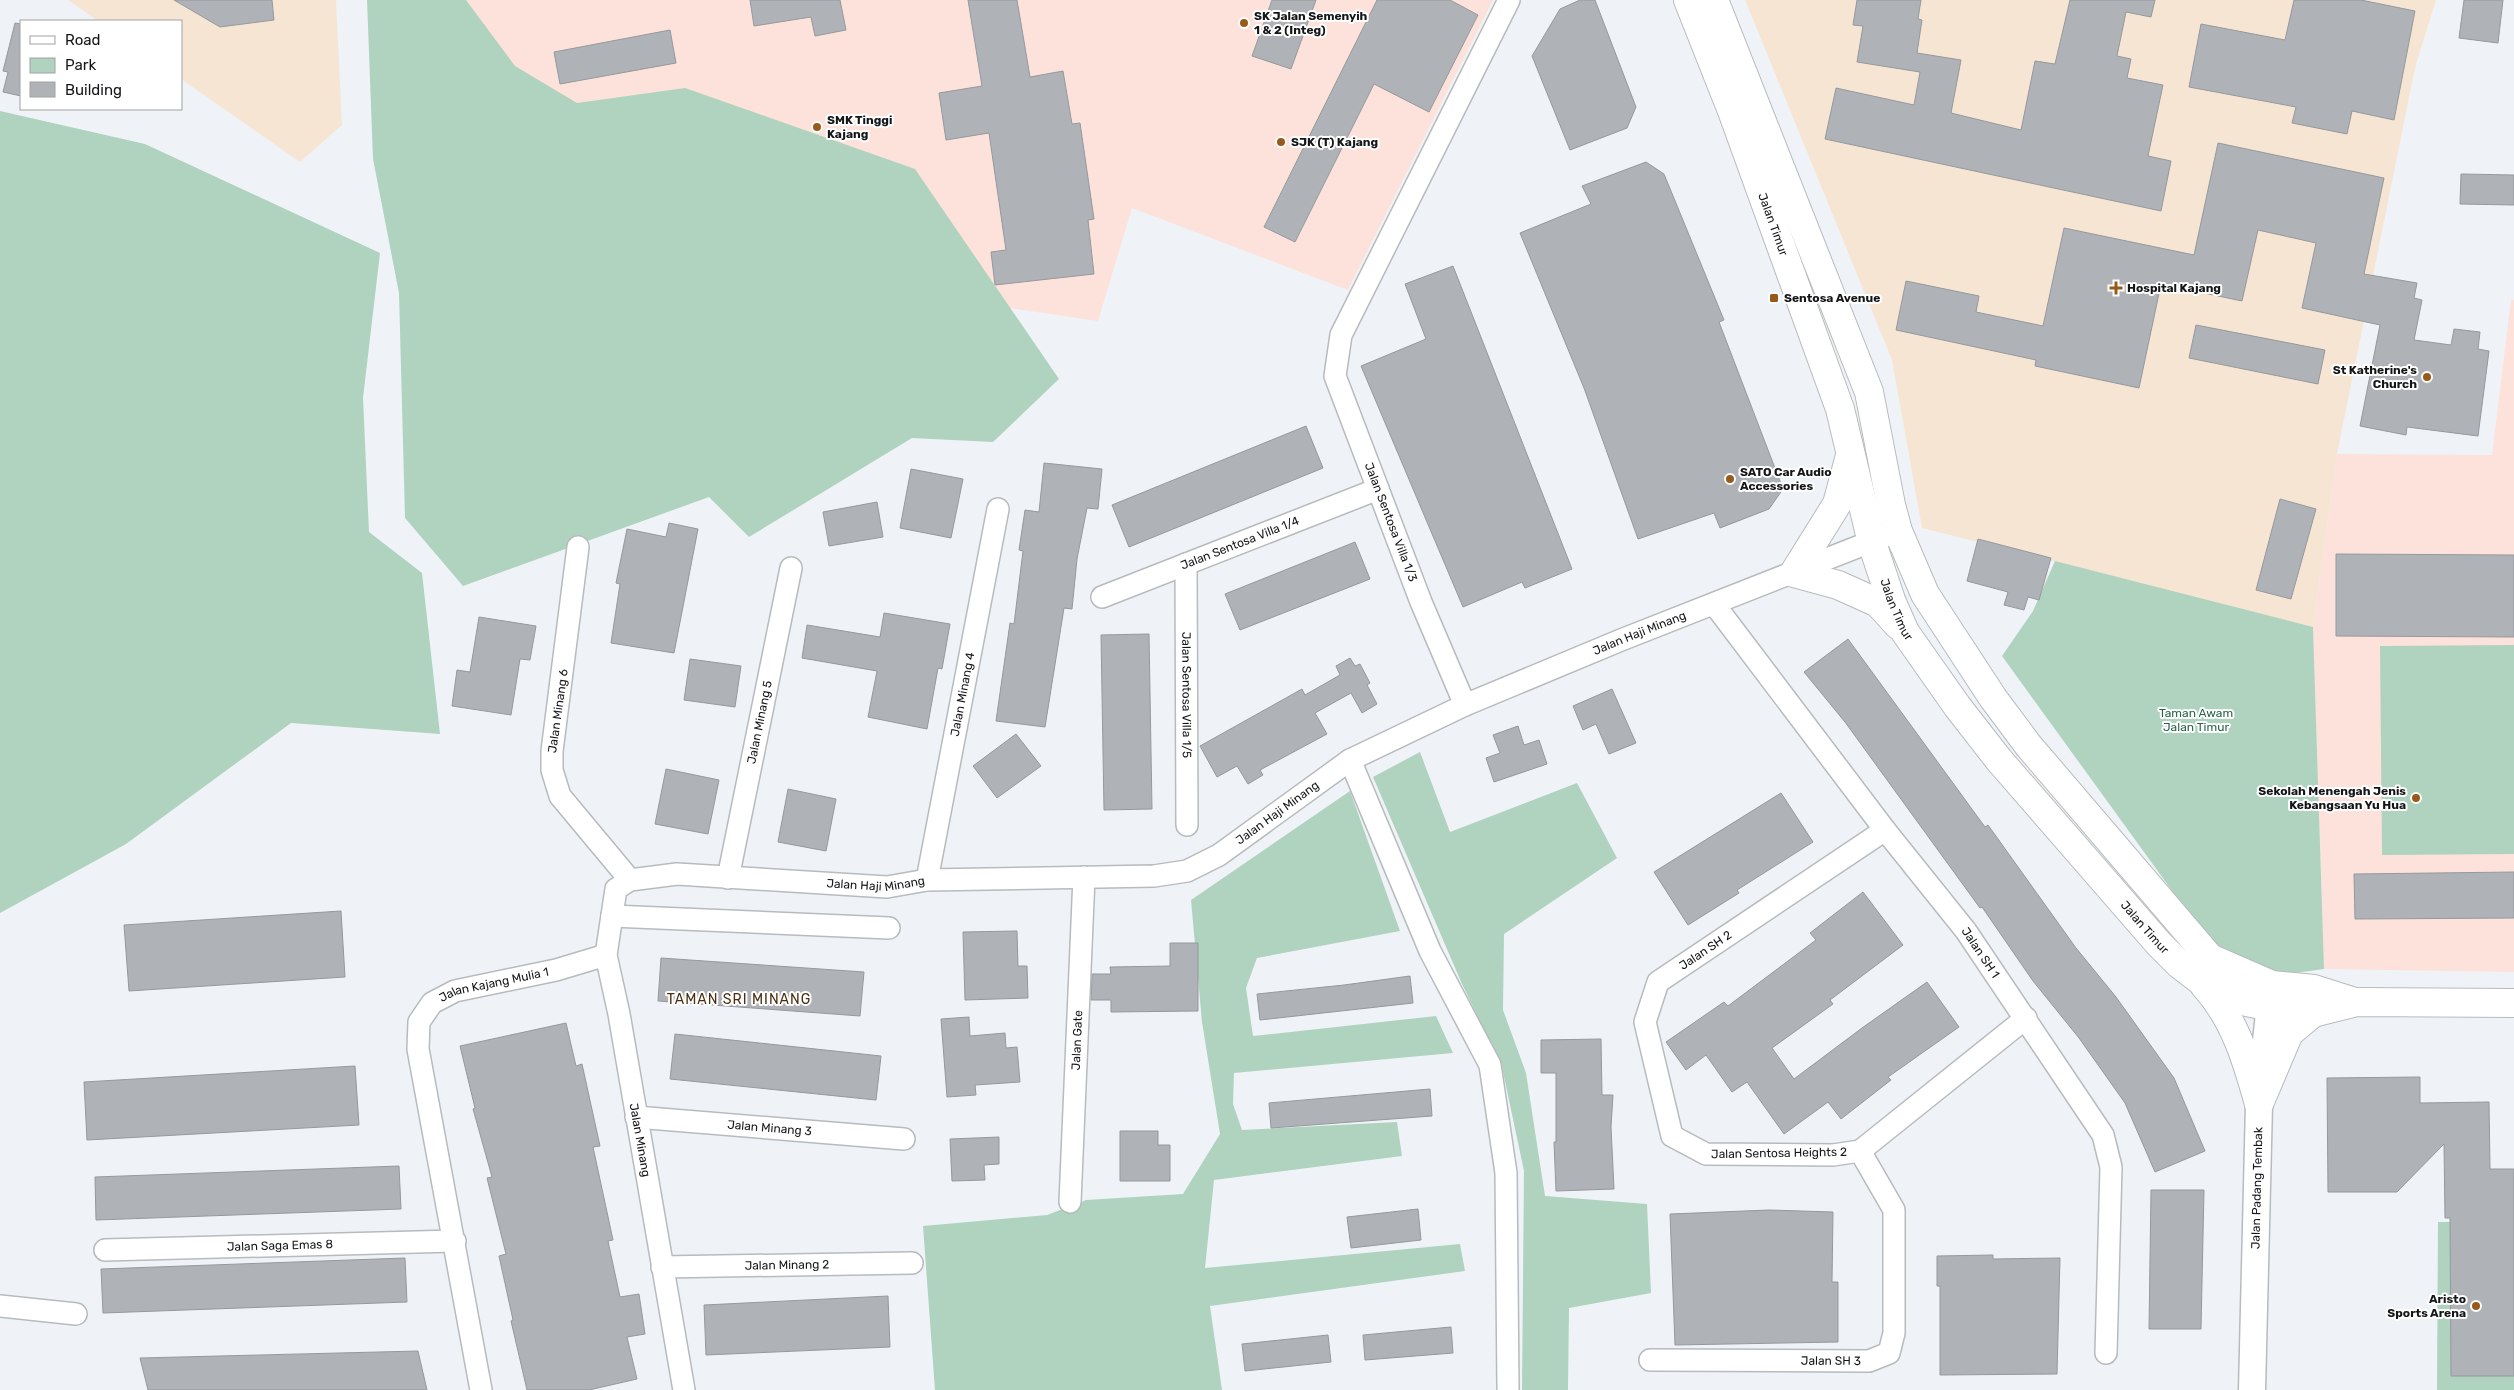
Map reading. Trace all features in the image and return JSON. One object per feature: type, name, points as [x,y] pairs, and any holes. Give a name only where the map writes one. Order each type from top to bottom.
[{"type":"main road","name":"Jalan Timur","points":[[1688,0],[1732,111],[1840,409],[1872,544],[1891,600],[1905,632],[1957,706],[1999,760],[2134,916],[2179,964],[2200,980],[2247,1002],[2314,990],[2357,1002]]},
{"type":"main road","name":"Jalan Timur","points":[[1714,0],[1869,392],[1891,505],[1898,531],[1925,594],[1993,698],[2028,745],[2210,958],[2271,997],[2313,1013],[2357,1002],[2514,1003]]},
{"type":"main road","points":[[1850,453],[1836,504],[1794,573],[1838,585],[1878,603],[1905,632]]},
{"type":"main road","points":[[2200,980],[2228,1017],[2245,1052],[2259,1104]]},
{"type":"main road","points":[[2259,1104],[2289,1033],[2313,1013]]},
{"type":"street","name":"Jalan Sentosa Villa 1/3","points":[[1465,705],[1378,490],[1335,376],[1341,335],[1509,0]]},
{"type":"street","name":"Jalan Sentosa Villa 1/4","points":[[1102,597],[1378,490]]},
{"type":"street","name":"Jalan Minang 4","points":[[927,880],[998,508]]},
{"type":"street","name":"Jalan Haji Minang","points":[[623,885],[677,874],[888,887],[927,880],[1154,876],[1188,871],[1219,855],[1350,760],[1465,705],[1714,604],[1872,544],[1898,531]]},
{"type":"street","name":"Jalan Minang 6","points":[[578,547],[552,751],[552,770],[560,796],[623,885]]},
{"type":"street","name":"Jalan Sentosa Villa 1/5","points":[[1186,564],[1187,825]]},
{"type":"street","name":"Jalan Minang 5","points":[[728,878],[791,568]]},
{"type":"street","name":"Jalan SH 1","points":[[1714,604],[1885,830],[1966,931],[2103,1135],[2111,1177],[2106,1353]]},
{"type":"street","points":[[1350,760],[1430,951],[1490,1065],[1506,1173],[1508,1388]]},
{"type":"street","name":"Jalan SH 2","points":[[1672,1136],[1645,1022],[1658,982],[1885,830]]},
{"type":"street","name":"Jalan Gate","points":[[1070,1202],[1084,877]]},
{"type":"street","name":"Jalan Minang","points":[[623,885],[612,916],[606,955],[619,1014],[684,1390]]},
{"type":"street","points":[[612,916],[889,928]]},
{"type":"street","name":"Jalan Kajang Mulia 1","points":[[481,1390],[418,1049],[419,1022],[432,1003],[455,992],[556,970],[606,955]]},
{"type":"street","name":"Jalan Padang Tembak","points":[[2252,1390],[2259,1104],[2271,997]]},
{"type":"street","points":[[1860,1151],[2026,1018]]},
{"type":"street","name":"Jalan Minang 3","points":[[636,1117],[904,1139]]},
{"type":"street","name":"Jalan Sentosa Heights 2","points":[[1672,1136],[1706,1154],[1833,1155],[1860,1151]]},
{"type":"street","name":"Jalan SH 3","points":[[1650,1360],[1869,1361],[1889,1353],[1894,1333],[1894,1210],[1860,1151]]},
{"type":"street","name":"Jalan Saga Emas 8","points":[[105,1250],[454,1241]]},
{"type":"street","name":"Jalan Minang 2","points":[[662,1267],[912,1263]]},
{"type":"street","points":[[0,1306],[76,1314]]},
{"type":"shaded area","points":[[68,0],[336,0],[342,125],[300,162],[182,80],[182,20],[97,20]]},
{"type":"shaded area","name":"SMK Tinggi Kajang","points":[[461,0],[1493,0],[1348,290],[1132,208],[1098,321],[521,236]]},
{"type":"shaded area","name":"Hospital Kajang","points":[[1745,0],[2436,0],[2415,68],[2337,454],[2313,627],[1922,528],[1892,360]]},
{"type":"shaded area","name":"Sekolah Menengah Jenis Kebangsaan Yu Hua","points":[[2511,300],[2514,300],[2514,972],[2324,969],[2313,627],[2337,454],[2492,455]]},
{"type":"green space","points":[[367,0],[466,0],[515,66],[577,103],[685,88],[915,169],[1059,379],[993,442],[912,438],[749,537],[709,497],[463,586],[405,518],[399,293],[373,159]]},
{"type":"green space","points":[[0,111],[145,144],[380,253],[363,398],[369,532],[422,573],[440,734],[291,723],[126,844],[0,913]]},
{"type":"green space","name":"Taman Awam Jalan Timur","points":[[2055,561],[2313,627],[2324,969],[2280,975],[2219,949],[2207,939],[2002,656],[2033,611]]},
{"type":"green space","points":[[2514,645],[2514,854],[2382,855],[2380,646]]},
{"type":"green space","points":[[1420,752],[1450,832],[1577,783],[1617,858],[1504,934],[1503,1010],[1526,1073],[1545,1196],[1647,1204],[1651,1293],[1569,1308],[1568,1390],[1522,1390],[1524,1171],[1502,1067],[1462,984],[1373,777]]},
{"type":"green space","points":[[1350,791],[1400,931],[1257,958],[1246,988],[1253,1036],[1436,1016],[1453,1053],[1234,1073],[1233,1104],[1242,1130],[1397,1122],[1402,1156],[1214,1180],[1205,1268],[1460,1244],[1465,1271],[1210,1306],[1222,1390],[935,1390],[923,1226],[1047,1215],[1086,1200],[1183,1194],[1220,1134],[1202,1022],[1191,900]]},
{"type":"green space","name":"Aristo Sports Arena","points":[[2438,1222],[2514,1222],[2514,1390],[2437,1390]]},
{"type":"building","points":[[174,0],[272,0],[274,20],[220,27]]},
{"type":"building","points":[[750,0],[840,0],[846,30],[815,36],[811,17],[754,26]]},
{"type":"building","points":[[968,0],[1017,0],[1030,77],[1063,71],[1072,124],[1080,123],[1094,219],[1088,220],[1094,274],[995,285],[991,252],[1006,250],[989,133],[946,140],[939,93],[982,86]]},
{"type":"building","points":[[1272,0],[1316,0],[1291,69],[1252,56]]},
{"type":"building","points":[[1377,0],[1450,0],[1478,15],[1429,112],[1374,84],[1295,242],[1264,227]]},
{"type":"building","points":[[1580,0],[1595,0],[1636,107],[1627,128],[1570,150],[1532,56],[1560,9]]},
{"type":"building","points":[[1857,0],[1921,0],[1918,19],[1922,20],[1917,53],[1961,60],[1951,113],[2021,130],[2035,61],[2055,64],[2070,0],[2155,0],[2151,17],[2126,12],[2117,56],[2131,59],[2127,78],[2163,85],[2148,156],[2171,161],[2161,211],[1825,139],[1836,88],[1914,105],[1920,72],[1857,62],[1863,26],[1853,25]]},
{"type":"building","points":[[2294,0],[2361,0],[2415,11],[2394,120],[2352,111],[2347,134],[2292,123],[2296,107],[2189,87],[2201,24],[2285,40]]},
{"type":"building","points":[[2464,0],[2503,0],[2498,43],[2459,38]]},
{"type":"building","points":[[15,23],[20,24],[20,96],[3,92],[8,72],[3,71]]},
{"type":"building","points":[[670,30],[676,63],[560,84],[554,52]]},
{"type":"building","points":[[2218,143],[2384,178],[2364,274],[2417,283],[2414,298],[2422,300],[2414,340],[2451,345],[2454,329],[2480,332],[2478,349],[2489,351],[2478,436],[2407,427],[2406,435],[2360,426],[2380,325],[2302,308],[2316,243],[2258,230],[2242,301],[2161,284],[2139,388],[2035,366],[2036,360],[1896,330],[1906,281],[1979,296],[1976,312],[2043,326],[2064,228],[2194,255]]},
{"type":"building","points":[[1646,162],[1664,174],[1724,320],[1719,322],[1783,489],[1769,509],[1720,528],[1714,513],[1638,539],[1584,388],[1520,233],[1591,204],[1582,186]]},
{"type":"building","points":[[2461,174],[2514,175],[2514,205],[2460,204]]},
{"type":"building","points":[[1453,266],[1572,569],[1525,588],[1522,582],[1463,607],[1361,366],[1426,339],[1405,284]]},
{"type":"building","points":[[2196,325],[2325,350],[2318,384],[2189,358]]},
{"type":"building","points":[[1306,426],[1323,468],[1129,547],[1112,505]]},
{"type":"building","points":[[1044,463],[1102,469],[1098,509],[1087,508],[1077,559],[1072,609],[1064,608],[1045,727],[996,721],[1010,623],[1014,624],[1023,551],[1019,550],[1025,510],[1039,512]]},
{"type":"building","points":[[911,469],[963,479],[951,538],[900,528]]},
{"type":"building","points":[[2280,499],[2316,509],[2291,599],[2256,590]]},
{"type":"building","points":[[877,502],[883,537],[829,546],[823,512]]},
{"type":"building","points":[[669,523],[698,529],[674,653],[611,643],[620,584],[616,583],[627,529],[666,537]]},
{"type":"building","points":[[1978,539],[2051,558],[2039,600],[2028,597],[2024,610],[2004,605],[2008,592],[1967,581]]},
{"type":"building","points":[[1355,542],[1370,579],[1240,630],[1225,594]]},
{"type":"building","points":[[2336,554],[2514,555],[2514,637],[2336,636]]},
{"type":"building","points":[[884,613],[950,624],[942,669],[938,668],[927,729],[868,717],[877,671],[802,658],[807,625],[880,637]]},
{"type":"building","points":[[479,617],[536,626],[530,660],[520,659],[511,715],[452,706],[457,670],[470,672]]},
{"type":"building","points":[[1149,634],[1152,809],[1104,810],[1101,635]]},
{"type":"building","points":[[1848,639],[1985,827],[1988,825],[2076,948],[2116,997],[2174,1078],[2205,1151],[2155,1172],[2125,1103],[2079,1038],[2033,981],[1982,907],[1980,908],[1845,722],[1804,672]]},
{"type":"building","points":[[1350,658],[1355,666],[1360,664],[1370,683],[1367,685],[1377,704],[1362,713],[1351,693],[1315,713],[1327,734],[1260,770],[1263,775],[1248,784],[1237,766],[1217,777],[1200,746],[1302,689],[1305,695],[1340,675],[1336,666]]},
{"type":"building","points":[[690,659],[741,666],[735,707],[684,700]]},
{"type":"building","points":[[1612,689],[1636,743],[1609,754],[1596,724],[1583,730],[1573,706]]},
{"type":"building","points":[[1518,726],[1524,745],[1539,740],[1547,764],[1494,782],[1486,758],[1500,753],[1493,735]]},
{"type":"building","points":[[1016,734],[1041,766],[997,798],[973,766]]},
{"type":"building","points":[[666,769],[719,780],[708,834],[655,824]]},
{"type":"building","points":[[788,789],[836,799],[826,851],[778,842]]},
{"type":"building","points":[[1781,793],[1813,842],[1737,890],[1739,893],[1688,925],[1654,872]]},
{"type":"building","points":[[2514,872],[2514,918],[2355,919],[2354,874]]},
{"type":"building","points":[[1863,892],[1903,945],[1830,1000],[1833,1004],[1772,1048],[1794,1079],[1927,982],[1959,1027],[1888,1077],[1891,1080],[1841,1119],[1828,1102],[1784,1134],[1747,1082],[1732,1092],[1706,1055],[1686,1070],[1666,1042],[1724,1002],[1728,1006],[1816,940],[1810,933]]},
{"type":"building","points":[[341,911],[345,977],[129,991],[124,925]]},
{"type":"building","points":[[1017,931],[1018,966],[1027,966],[1028,998],[965,1000],[963,932]]},
{"type":"building","points":[[1170,943],[1198,943],[1198,1011],[1111,1012],[1111,1000],[1091,1000],[1092,974],[1111,974],[1110,967],[1170,966]]},
{"type":"building","points":[[661,958],[864,972],[860,1016],[658,1001]]},
{"type":"building","points":[[1410,976],[1413,1003],[1260,1020],[1257,994]]},
{"type":"building","points":[[969,1017],[970,1036],[1005,1033],[1006,1048],[1017,1047],[1020,1082],[975,1085],[976,1095],[947,1097],[941,1019]]},
{"type":"building","points":[[566,1023],[576,1066],[582,1064],[600,1146],[593,1147],[613,1240],[608,1241],[620,1297],[639,1294],[645,1334],[627,1337],[637,1379],[589,1390],[527,1390],[511,1321],[513,1320],[499,1256],[506,1254],[487,1178],[492,1177],[473,1109],[475,1108],[460,1046]]},
{"type":"building","points":[[675,1034],[881,1056],[876,1100],[670,1079]]},
{"type":"building","points":[[1601,1039],[1602,1095],[1613,1095],[1611,1127],[1614,1189],[1556,1191],[1554,1142],[1556,1142],[1556,1073],[1541,1073],[1541,1040]]},
{"type":"building","points":[[355,1066],[359,1125],[87,1140],[84,1082]]},
{"type":"building","points":[[2420,1077],[2420,1103],[2489,1102],[2490,1169],[2514,1169],[2514,1376],[2451,1376],[2450,1218],[2445,1218],[2444,1144],[2397,1192],[2328,1192],[2327,1078]]},
{"type":"building","points":[[1430,1089],[1432,1116],[1271,1128],[1269,1103]]},
{"type":"building","points":[[1120,1131],[1158,1131],[1158,1145],[1170,1145],[1170,1181],[1120,1181]]},
{"type":"building","points":[[999,1137],[999,1164],[984,1165],[985,1180],[952,1181],[950,1139]]},
{"type":"building","points":[[399,1166],[401,1209],[96,1220],[95,1177]]},
{"type":"building","points":[[2151,1190],[2204,1190],[2201,1329],[2149,1329]]},
{"type":"building","points":[[1418,1209],[1421,1240],[1351,1248],[1347,1217]]},
{"type":"building","points":[[1769,1210],[1833,1212],[1832,1282],[1838,1282],[1838,1342],[1675,1345],[1670,1214]]},
{"type":"building","points":[[1993,1255],[1993,1259],[2060,1258],[2057,1374],[1940,1375],[1940,1286],[1937,1286],[1937,1256]]},
{"type":"building","points":[[405,1258],[407,1302],[103,1313],[101,1269]]},
{"type":"building","points":[[888,1296],[890,1347],[706,1355],[704,1305]]},
{"type":"building","points":[[1451,1327],[1453,1353],[1365,1360],[1363,1335]]},
{"type":"building","points":[[1328,1335],[1331,1362],[1245,1371],[1242,1344]]},
{"type":"building","points":[[418,1351],[427,1390],[148,1390],[140,1358]]},
{"type":"place","name":"SK Jalan Semenyih 1 & 2 (Integ)","points":[[1244,23]]},
{"type":"place","name":"SMK Tinggi Kajang","points":[[817,127]]},
{"type":"place","name":"SJK (T) Kajang","points":[[1281,142]]},
{"type":"place","name":"Hospital Kajang","points":[[2116,288]]},
{"type":"place","name":"Sentosa Avenue","points":[[1774,298]]},
{"type":"place","name":"St Katherine's Church","points":[[2427,377]]},
{"type":"place","name":"SATO Car Audio Accessories","points":[[1730,479]]},
{"type":"place","name":"Sekolah Menengah Jenis Kebangsaan Yu Hua","points":[[2416,798]]},
{"type":"place","name":"Aristo Sports Arena","points":[[2476,1306]]},
{"type":"district","name":"TAMAN SRI MINANG","points":[[739,999]]}]
